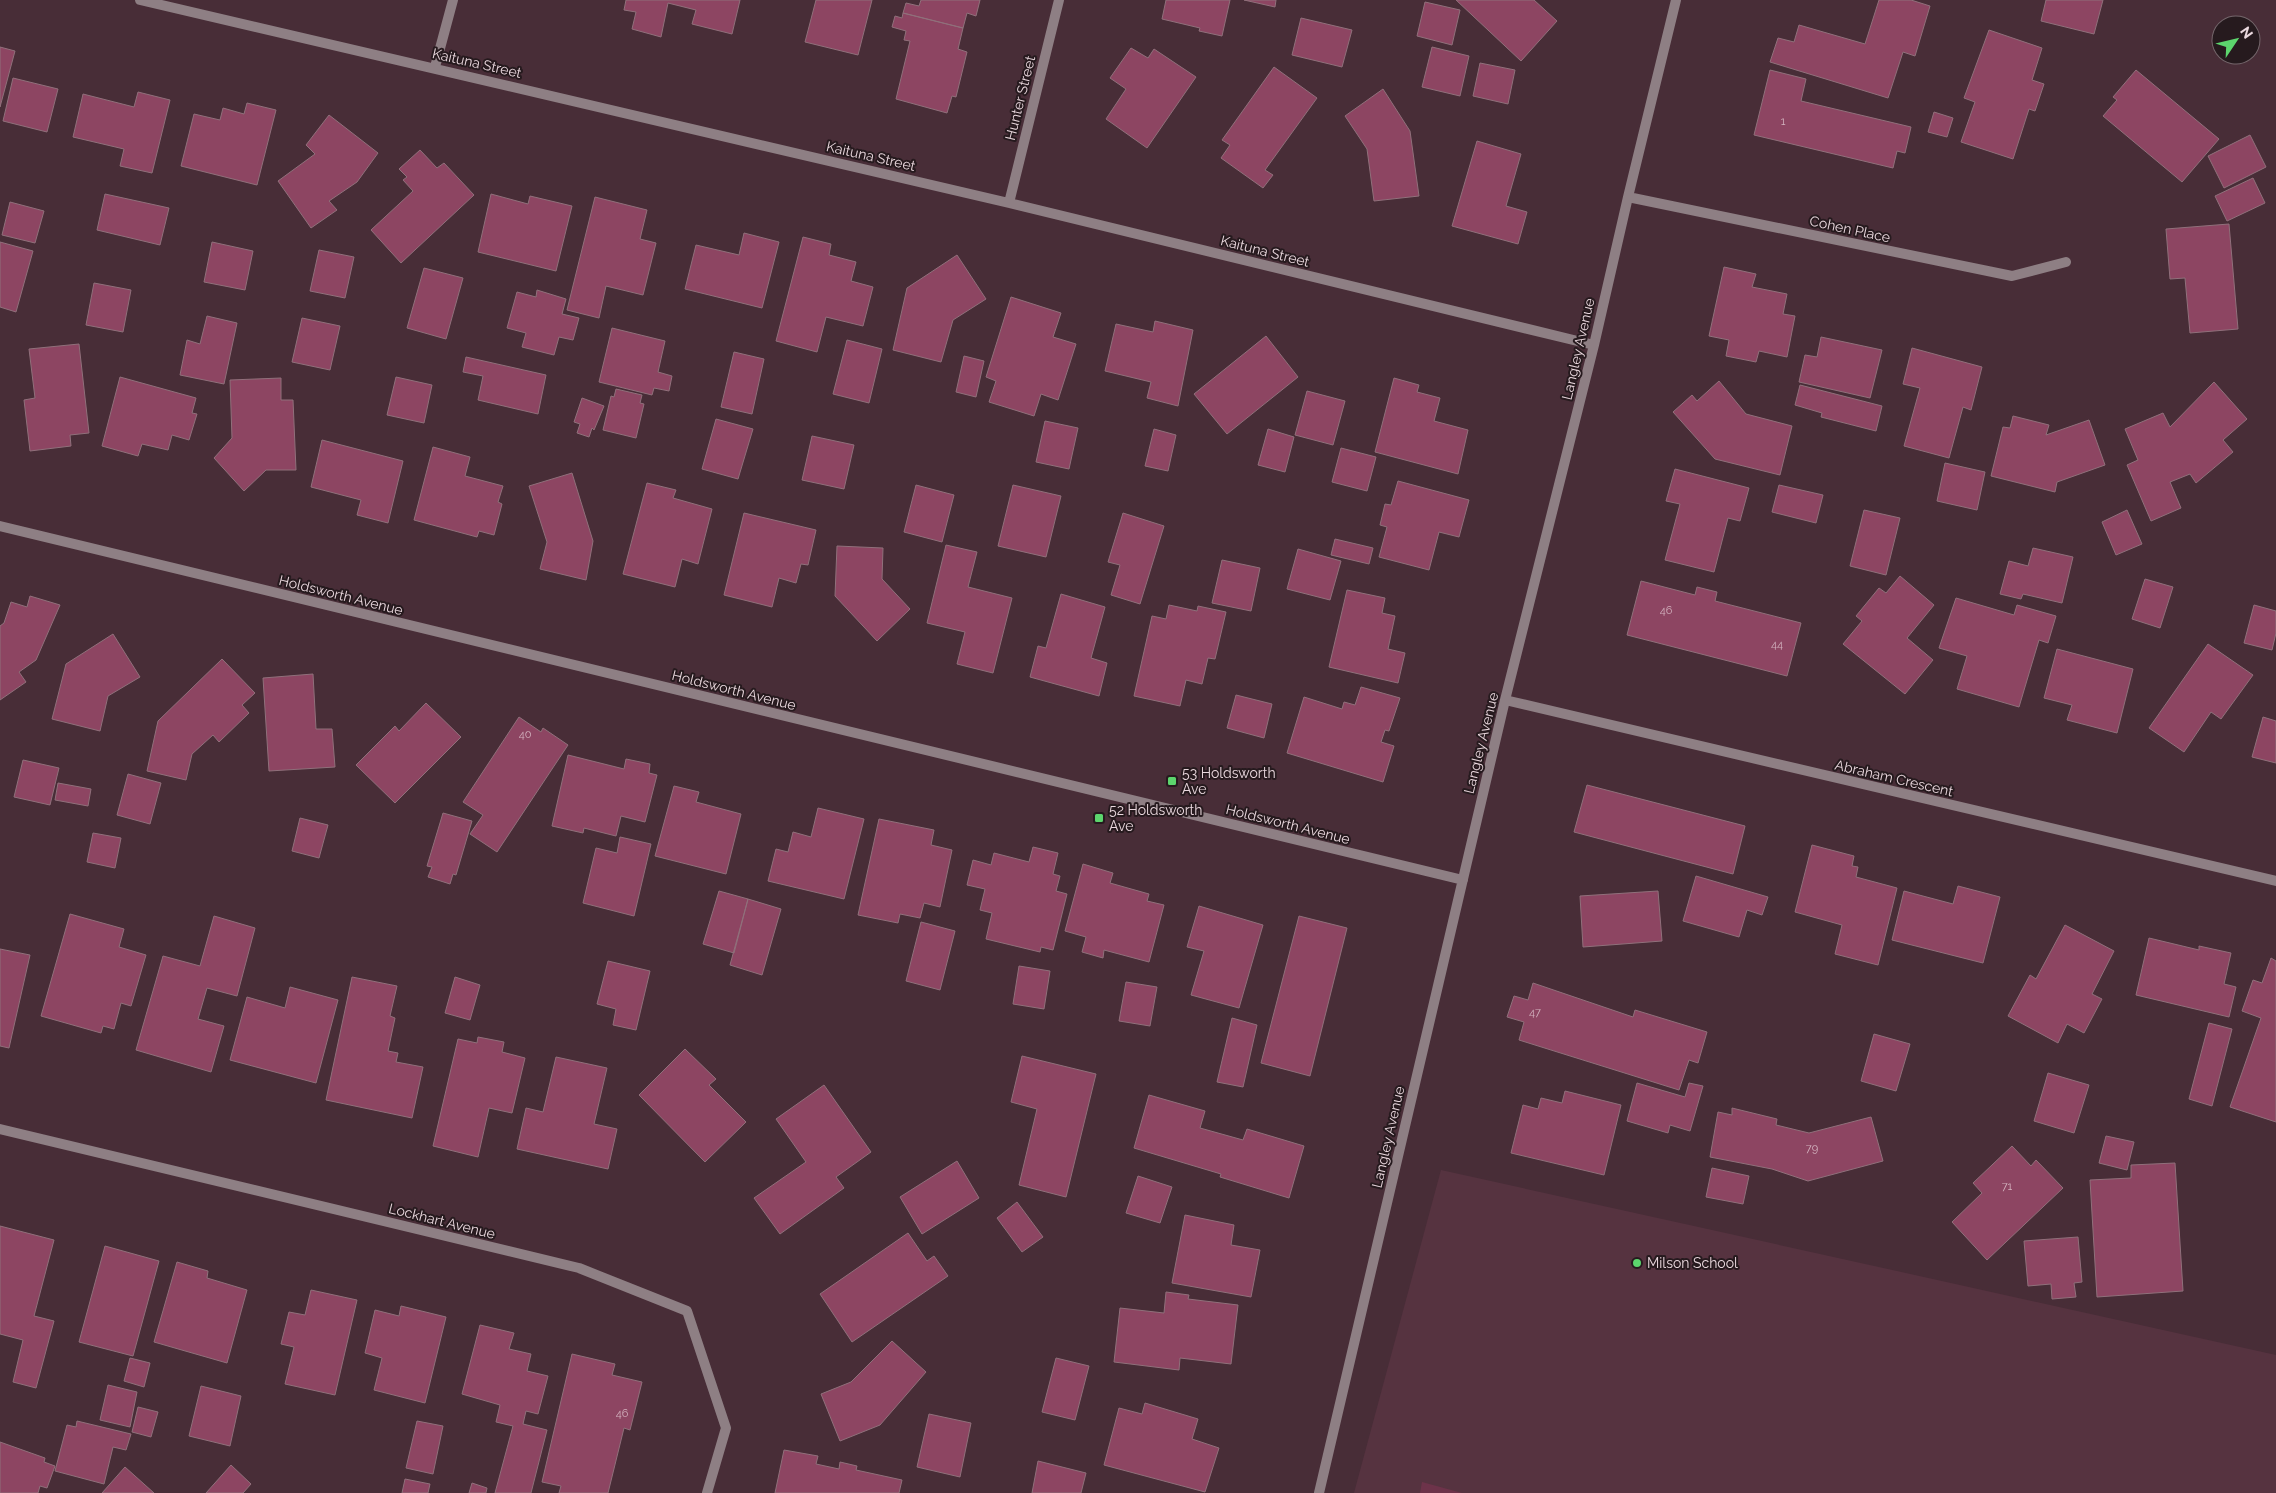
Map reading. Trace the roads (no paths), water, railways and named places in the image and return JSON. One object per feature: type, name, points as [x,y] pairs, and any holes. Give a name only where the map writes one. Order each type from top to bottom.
[{"type":"street","name":"Kaituna Street","points":[[140,0],[435,67],[1009,203],[1594,345]]},
{"type":"street","points":[[435,67],[453,0]]},
{"type":"street","name":"Hunter Street","points":[[1009,203],[1059,0]]},
{"type":"street","name":"Langley Avenue","points":[[1319,1493],[1505,700],[1594,345],[1676,0]]},
{"type":"street","name":"Cohen Place","points":[[1628,197],[2012,276],[2066,262]]},
{"type":"street","name":"Holdsworth Avenue","points":[[0,526],[1463,880]]},
{"type":"street","name":"Abraham Crescent","points":[[1505,700],[2276,882]]},
{"type":"street","name":"Lockhart Avenue","points":[[0,1129],[579,1268],[687,1311],[726,1428],[708,1493]]},
{"type":"place","name":"53 Holdsworth Ave","points":[[1172,781]]},
{"type":"place","name":"52 Holdsworth Ave","points":[[1099,818]]},
{"type":"place","name":"Milson School","points":[[1637,1263]]}]
